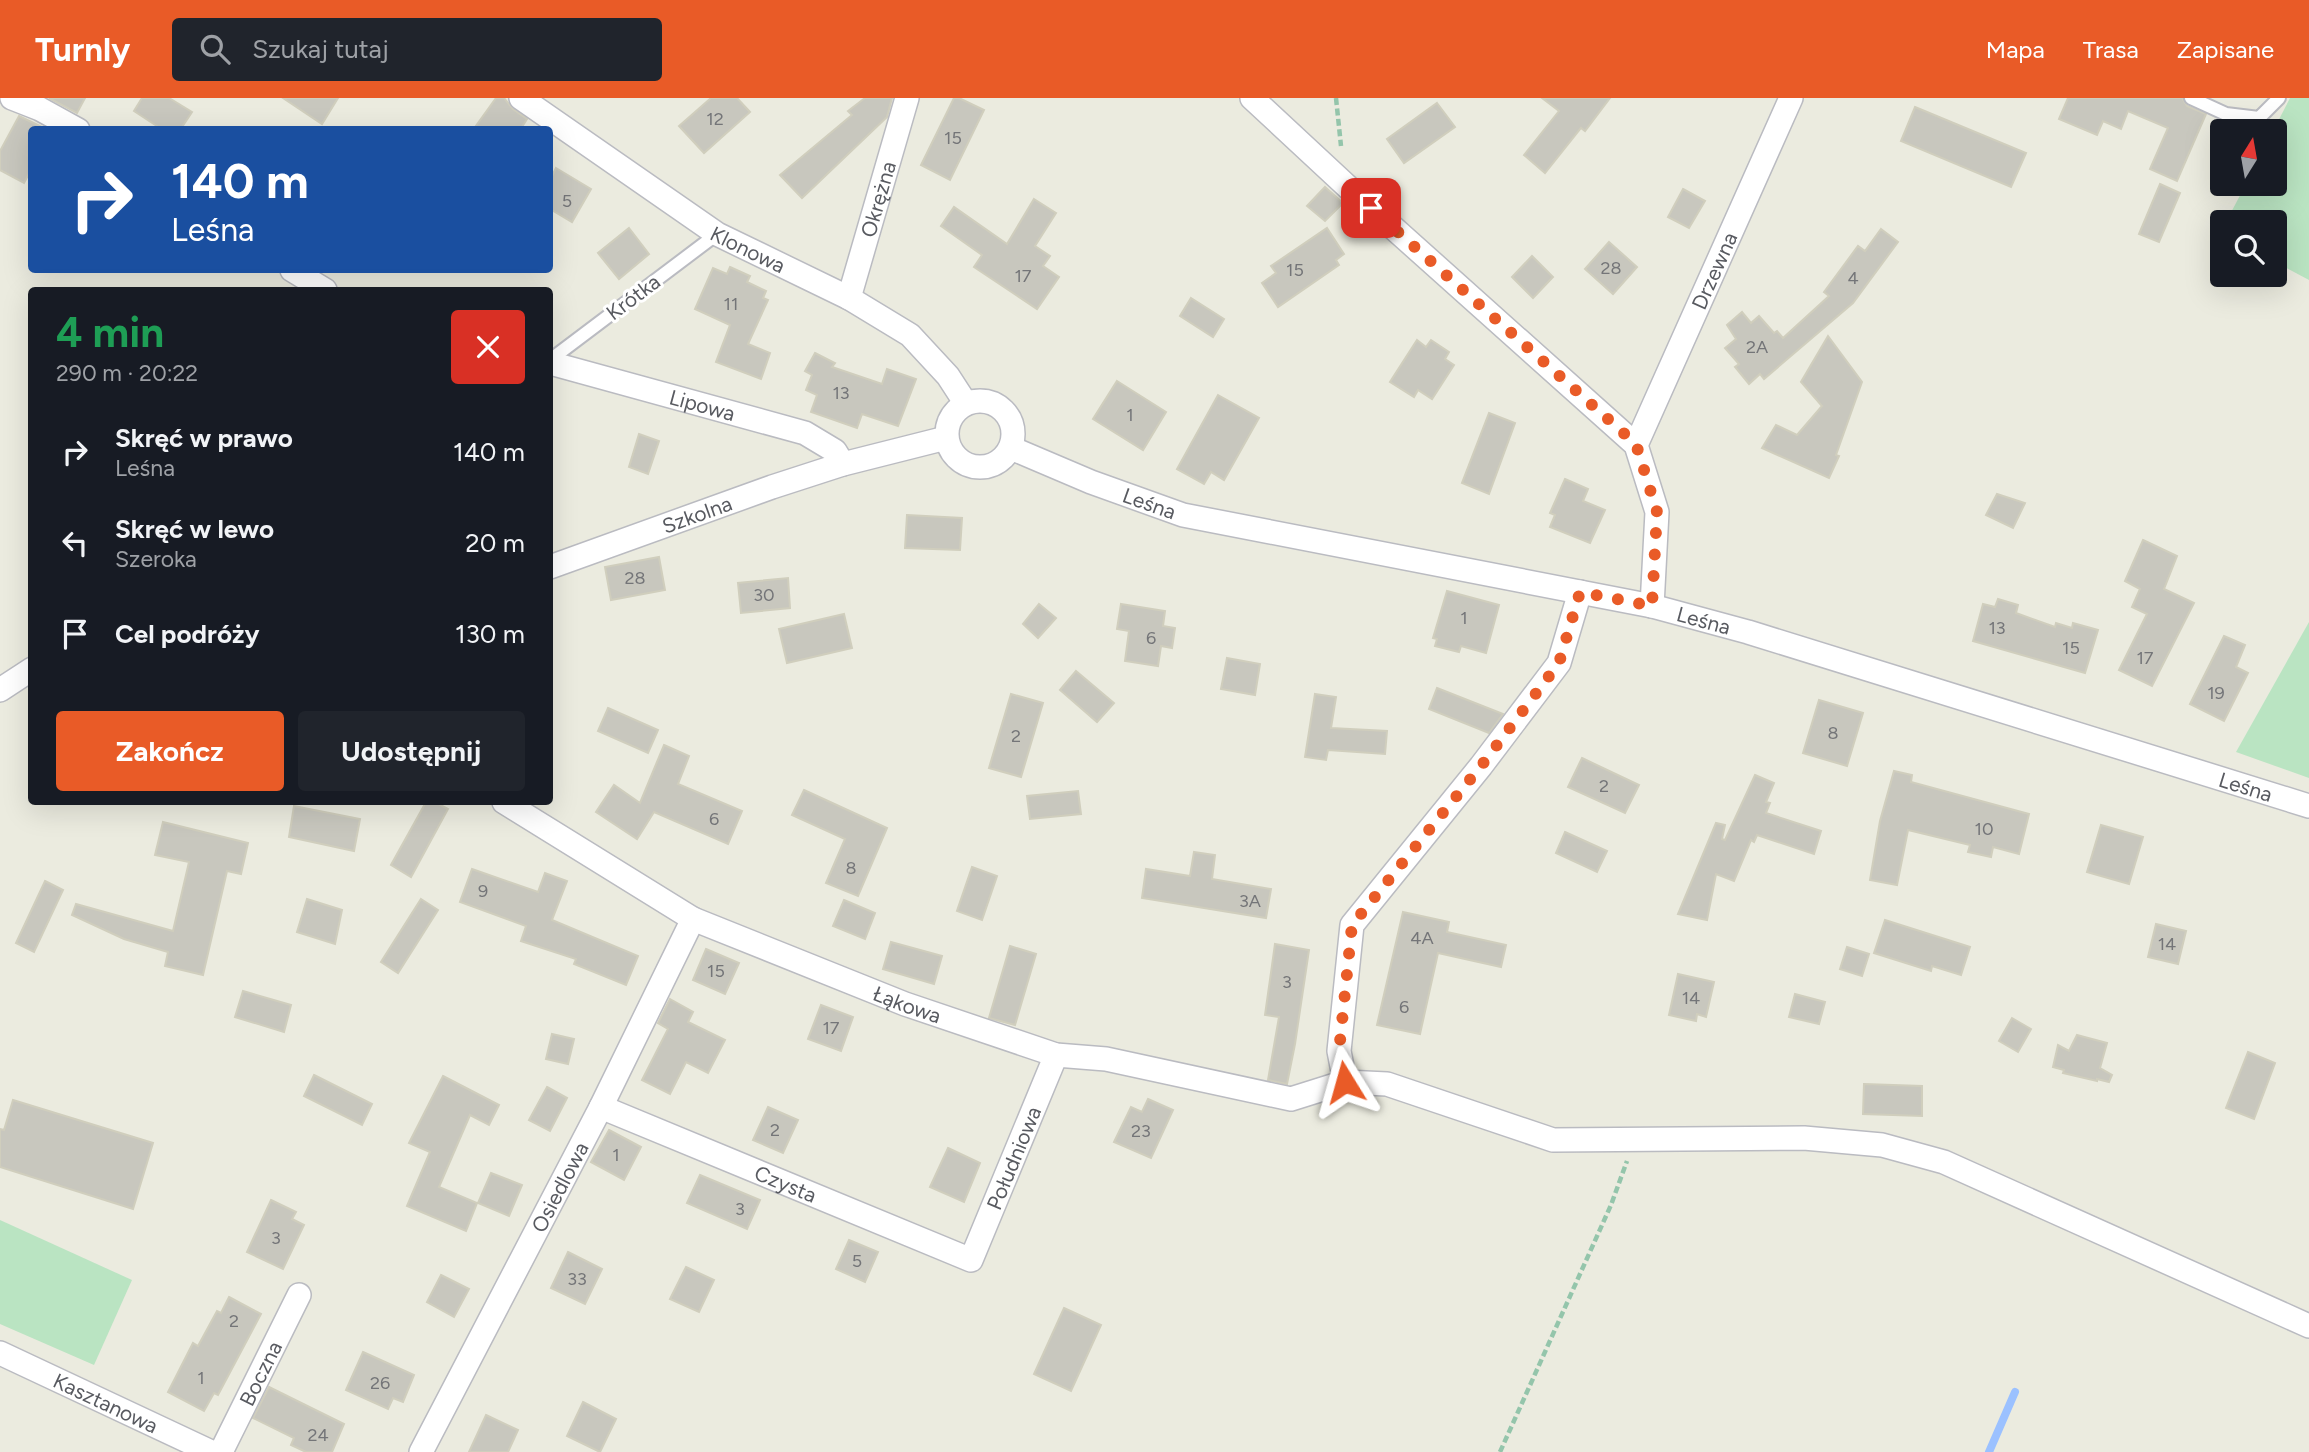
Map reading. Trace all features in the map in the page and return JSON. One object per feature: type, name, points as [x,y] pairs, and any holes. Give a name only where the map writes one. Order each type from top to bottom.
[{"type":"street","points":[[12,98],[40,109],[71,126]]},
{"type":"street","name":"Klonowa","points":[[521,98],[718,234],[849,298],[910,335],[948,376],[961,396],[963,405]]},
{"type":"street","name":"Okrężna","points":[[849,298],[907,98]]},
{"type":"street","points":[[1252,98],[1636,444],[1657,512],[1652,606]]},
{"type":"street","name":"Drzewna","points":[[1636,444],[1791,98]]},
{"type":"street","points":[[297,273],[320,287]]},
{"type":"street","name":"Lipowa","points":[[553,363],[804,433],[835,452],[843,464]]},
{"type":"street","points":[[984,401],[1003,409],[1013,428],[1010,448],[1005,457],[996,463],[975,468],[956,458],[946,439],[950,419],[963,405],[984,401]]},
{"type":"street","points":[[843,464],[946,439]]},
{"type":"street","name":"Leśna","points":[[1010,448],[1091,482],[1184,515],[1652,606],[1823,654],[2309,806]]},
{"type":"street","name":"Szkolna","points":[[553,566],[714,507],[843,464]]},
{"type":"street","points":[[1580,592],[1559,663],[1481,766],[1352,925],[1339,1051],[1345,1082],[1387,1084],[1553,1140],[1804,1138],[1882,1145],[1944,1162],[2309,1326]]},
{"type":"street","points":[[0,690],[28,672]]},
{"type":"street","name":"Łąkowa","points":[[509,805],[693,919],[905,1004],[1056,1055],[1106,1059],[1291,1099],[1345,1082]]},
{"type":"street","name":"Osiedlowa","points":[[421,1452],[601,1107],[693,919]]},
{"type":"street","name":"Południowa","points":[[971,1260],[1056,1055]]},
{"type":"street","name":"Czysta","points":[[601,1107],[971,1260]]},
{"type":"street","name":"Boczna","points":[[221,1452],[299,1295]]},
{"type":"street","name":"Kasztanowa","points":[[0,1353],[211,1452]]},
{"type":"lane","points":[[2191,98],[2226,114],[2259,118],[2279,98]]},
{"type":"lane","name":"Krótka","points":[[553,360],[718,234]]},
{"type":"path","points":[[1336,98],[1341,156],[1351,190]]},
{"type":"path","points":[[1500,1452],[1611,1205],[1625,1169],[1631,1139]]},
{"type":"green space","points":[[2290,98],[2309,98],[2309,280],[2287,268],[2287,210],[2232,210],[2240,196],[2287,196],[2287,119],[2279,119]]},
{"type":"green space","points":[[2309,622],[2309,778],[2236,752]]},
{"type":"green space","points":[[0,1220],[132,1280],[94,1365],[0,1324]]},
{"type":"building","points":[[49,98],[85,98],[77,113]]},
{"type":"building","points":[[142,98],[169,98],[192,112],[183,126],[157,126],[134,111]]},
{"type":"building","points":[[283,98],[338,98],[322,124]]},
{"type":"building","points":[[496,98],[504,98],[527,119],[523,126],[476,126]]},
{"type":"building","points":[[711,98],[737,98],[750,112],[704,153],[679,126]]},
{"type":"building","points":[[865,98],[892,98],[887,117],[802,198],[780,175],[852,115],[848,111]]},
{"type":"building","points":[[954,98],[984,110],[950,180],[921,165]]},
{"type":"building","points":[[1542,98],[1610,98],[1585,131],[1581,128],[1545,173],[1524,155],[1559,111]]},
{"type":"building","points":[[2068,98],[2182,98],[2187,106],[2206,114],[2177,181],[2150,169],[2168,128],[2128,111],[2121,129],[2103,121],[2097,135],[2059,119]]},
{"type":"building","points":[[1437,103],[1455,127],[1404,163],[1387,139]]},
{"type":"building","points":[[1915,107],[2026,153],[2011,187],[1901,141]]},
{"type":"building","points":[[19,116],[40,126],[28,126],[28,176],[24,183],[0,170],[0,151]]},
{"type":"building","points":[[556,168],[591,189],[572,222],[553,211],[553,174]]},
{"type":"building","points":[[2160,184],[2180,193],[2159,242],[2139,234]]},
{"type":"building","points":[[1325,187],[1343,203],[1325,221],[1307,206]]},
{"type":"building","points":[[1683,189],[1705,201],[1689,228],[1668,217]]},
{"type":"building","points":[[1034,199],[1056,213],[1035,246],[1050,256],[1043,266],[1059,277],[1037,309],[974,267],[982,255],[941,226],[954,207],[1007,244]]},
{"type":"building","points":[[629,228],[649,254],[619,279],[598,253]]},
{"type":"building","points":[[1327,228],[1344,254],[1336,260],[1339,265],[1278,307],[1262,283],[1276,273],[1271,266]]},
{"type":"building","points":[[1881,229],[1898,242],[1853,303],[1764,379],[1760,374],[1749,384],[1735,367],[1739,364],[1725,348],[1736,339],[1727,325],[1742,312],[1751,323],[1759,316],[1774,333],[1777,331],[1783,338],[1829,296],[1824,292],[1858,246],[1865,251]]},
{"type":"building","points":[[1609,242],[1637,267],[1613,294],[1585,269]]},
{"type":"building","points":[[1532,256],[1553,277],[1533,298],[1512,277]]},
{"type":"building","points":[[730,267],[750,276],[747,282],[766,291],[763,298],[768,300],[748,344],[770,353],[761,379],[716,362],[730,325],[695,309],[713,268],[727,274]]},
{"type":"building","points":[[1191,298],[1224,319],[1213,337],[1180,316]]},
{"type":"building","points":[[1828,336],[1862,382],[1836,455],[1839,456],[1829,478],[1762,448],[1776,425],[1797,435],[1822,406],[1801,382]]},
{"type":"building","points":[[1417,340],[1426,347],[1431,340],[1449,352],[1445,359],[1454,365],[1432,399],[1418,390],[1414,397],[1390,382]]},
{"type":"building","points":[[815,353],[835,363],[832,367],[882,384],[887,369],[916,379],[898,426],[862,414],[857,428],[811,412],[817,395],[806,390],[812,375],[805,371]]},
{"type":"building","points":[[1117,381],[1166,412],[1143,450],[1093,419]]},
{"type":"building","points":[[1218,395],[1259,418],[1224,480],[1211,472],[1204,484],[1177,469]]},
{"type":"building","points":[[1489,413],[1515,423],[1489,494],[1462,483]]},
{"type":"building","points":[[639,434],[659,441],[648,474],[629,467]]},
{"type":"building","points":[[1565,479],[1588,489],[1583,501],[1605,510],[1590,543],[1550,527],[1555,515],[1550,513]]},
{"type":"building","points":[[1997,494],[2025,503],[2013,528],[1986,515]]},
{"type":"building","points":[[907,515],[962,518],[960,550],[905,548]]},
{"type":"building","points":[[2143,540],[2177,556],[2164,589],[2194,603],[2152,686],[2119,670],[2147,614],[2132,607],[2140,589],[2125,581]]},
{"type":"building","points":[[659,557],[665,590],[611,600],[605,567]]},
{"type":"building","points":[[788,578],[790,608],[741,613],[738,583]]},
{"type":"building","points":[[1447,591],[1499,605],[1486,653],[1461,646],[1459,652],[1435,646],[1437,639],[1433,638]]},
{"type":"building","points":[[1998,599],[2018,605],[2016,613],[2055,627],[2056,623],[2072,628],[2073,623],[2098,630],[2085,673],[1973,641],[1983,604],[1995,607]]},
{"type":"building","points":[[1039,604],[1056,618],[1038,638],[1023,624]]},
{"type":"building","points":[[1121,604],[1165,611],[1163,626],[1175,628],[1172,648],[1161,646],[1158,666],[1125,661],[1129,631],[1117,629]]},
{"type":"building","points":[[844,614],[852,648],[787,663],[779,629]]},
{"type":"building","points":[[2224,636],[2245,645],[2236,667],[2248,673],[2224,721],[2190,704]]},
{"type":"building","points":[[1227,658],[1260,664],[1255,695],[1221,689]]},
{"type":"building","points":[[1076,671],[1114,703],[1097,722],[1060,690]]},
{"type":"building","points":[[1437,688],[1503,714],[1489,733],[1429,709]]},
{"type":"building","points":[[1011,694],[1043,703],[1021,777],[989,768]]},
{"type":"building","points":[[1315,694],[1336,697],[1331,728],[1387,731],[1385,754],[1328,750],[1326,760],[1305,757]]},
{"type":"building","points":[[1819,700],[1863,713],[1847,766],[1803,753]]},
{"type":"building","points":[[608,708],[658,730],[648,753],[598,731]]},
{"type":"building","points":[[664,745],[689,756],[678,784],[742,811],[728,844],[654,812],[637,839],[596,812],[614,785],[640,803]]},
{"type":"building","points":[[1582,758],[1639,785],[1625,813],[1568,787]]},
{"type":"building","points":[[1894,771],[1912,775],[1911,782],[2029,814],[2019,854],[1993,847],[1991,857],[1968,852],[1970,845],[1908,830],[1897,885],[1870,880],[1880,821]]},
{"type":"building","points":[[1755,775],[1774,783],[1766,802],[1770,803],[1766,813],[1821,831],[1814,854],[1757,835],[1754,842],[1751,840],[1734,881],[1716,874],[1707,920],[1678,914],[1716,823],[1725,825],[1722,839],[1725,840]]},
{"type":"building","points":[[804,790],[887,828],[858,896],[826,883],[845,839],[792,815]]},
{"type":"building","points":[[1078,791],[1081,814],[1030,819],[1027,796]]},
{"type":"building","points":[[424,805],[441,805],[448,809],[411,877],[391,865]]},
{"type":"building","points":[[294,806],[360,819],[354,851],[289,837]]},
{"type":"building","points":[[163,822],[248,843],[241,874],[227,871],[203,975],[165,966],[168,952],[124,939],[72,915],[76,904],[173,931],[189,862],[155,855]]},
{"type":"building","points":[[2101,825],[2143,837],[2129,884],[2087,872]]},
{"type":"building","points":[[1565,832],[1607,851],[1597,872],[1556,853]]},
{"type":"building","points":[[1194,852],[1215,855],[1212,879],[1271,889],[1266,918],[1142,898],[1146,869],[1190,876]]},
{"type":"building","points":[[972,867],[997,876],[982,920],[957,911]]},
{"type":"building","points":[[472,869],[538,892],[545,873],[567,881],[552,920],[638,956],[626,985],[574,964],[576,959],[521,941],[526,926],[460,902]]},
{"type":"building","points":[[45,881],[63,890],[34,952],[16,943]]},
{"type":"building","points":[[307,899],[342,910],[335,944],[297,932]]},
{"type":"building","points":[[421,899],[438,910],[398,973],[381,962]]},
{"type":"building","points":[[844,900],[875,913],[865,939],[833,926]]},
{"type":"building","points":[[1403,912],[1449,922],[1447,932],[1506,945],[1501,967],[1438,953],[1420,1034],[1377,1025]]},
{"type":"building","points":[[1885,920],[1970,947],[1961,975],[1932,966],[1931,971],[1874,953]]},
{"type":"building","points":[[2156,924],[2186,931],[2178,964],[2148,957]]},
{"type":"building","points":[[891,942],[942,956],[934,984],[883,969]]},
{"type":"building","points":[[1275,944],[1309,950],[1287,1084],[1268,1080],[1279,1017],[1265,1015]]},
{"type":"building","points":[[1010,946],[1036,954],[1015,1025],[989,1018]]},
{"type":"building","points":[[1847,947],[1869,954],[1862,976],[1840,969]]},
{"type":"building","points":[[706,949],[739,963],[725,994],[693,980]]},
{"type":"building","points":[[1678,974],[1714,982],[1706,1017],[1697,1014],[1696,1021],[1669,1015]]},
{"type":"building","points":[[243,991],[291,1005],[284,1032],[235,1017]]},
{"type":"building","points":[[1795,994],[1825,1002],[1819,1024],[1789,1017]]},
{"type":"building","points":[[670,999],[693,1012],[688,1022],[725,1040],[708,1073],[686,1062],[670,1094],[642,1080],[668,1029],[658,1023]]},
{"type":"building","points":[[821,1005],[853,1017],[841,1051],[808,1039]]},
{"type":"building","points":[[2012,1018],[2031,1029],[2018,1052],[1999,1041]]},
{"type":"building","points":[[552,1034],[574,1039],[568,1064],[546,1059]]},
{"type":"building","points":[[2077,1035],[2107,1043],[2100,1068],[2112,1075],[2109,1082],[2063,1073],[2064,1070],[2053,1067],[2058,1045],[2069,1051]]},
{"type":"building","points":[[2248,1052],[2275,1063],[2254,1119],[2226,1108]]},
{"type":"building","points":[[314,1075],[372,1104],[362,1125],[304,1096]]},
{"type":"building","points":[[443,1076],[499,1105],[489,1125],[470,1115],[439,1187],[477,1203],[466,1231],[407,1206],[430,1152],[409,1143]]},
{"type":"building","points":[[1864,1084],[1922,1086],[1922,1116],[1863,1114]]},
{"type":"building","points":[[547,1087],[567,1098],[550,1131],[529,1120]]},
{"type":"building","points":[[1148,1099],[1173,1110],[1151,1158],[1114,1142],[1131,1107],[1142,1112]]},
{"type":"building","points":[[13,1100],[153,1143],[133,1209],[0,1167],[0,1129],[4,1130]]},
{"type":"building","points":[[768,1107],[798,1120],[783,1153],[753,1140]]},
{"type":"building","points":[[609,1130],[641,1147],[624,1180],[591,1162]]},
{"type":"building","points":[[948,1148],[980,1163],[964,1202],[930,1187]]},
{"type":"building","points":[[491,1173],[522,1185],[509,1216],[478,1203]]},
{"type":"building","points":[[700,1175],[760,1200],[747,1229],[687,1203]]},
{"type":"building","points":[[271,1200],[296,1212],[292,1219],[304,1225],[283,1269],[247,1252]]},
{"type":"building","points":[[849,1240],[878,1252],[865,1282],[836,1269]]},
{"type":"building","points":[[568,1252],[602,1269],[585,1304],[551,1288]]},
{"type":"building","points":[[686,1267],[714,1280],[699,1312],[670,1299]]},
{"type":"building","points":[[441,1275],[469,1289],[454,1317],[427,1302]]},
{"type":"building","points":[[229,1297],[261,1314],[218,1395],[214,1393],[204,1411],[168,1392],[193,1343],[198,1346],[217,1311],[221,1313]]},
{"type":"building","points":[[1064,1308],[1101,1325],[1071,1391],[1034,1374]]},
{"type":"building","points":[[363,1352],[414,1375],[403,1402],[393,1398],[388,1409],[346,1390]]},
{"type":"building","points":[[269,1387],[344,1424],[332,1452],[306,1452],[291,1445],[294,1438],[253,1418]]},
{"type":"building","points":[[583,1402],[616,1419],[600,1452],[567,1436]]},
{"type":"building","points":[[486,1415],[518,1430],[508,1452],[469,1452]]},
{"type":"waterway","points":[[1989,1452],[2015,1392]]},
{"type":"route","points":[[1345,1082],[1339,1051],[1352,925],[1481,766],[1559,663],[1580,592],[1652,606],[1657,512],[1636,444],[1371,208]]}]
